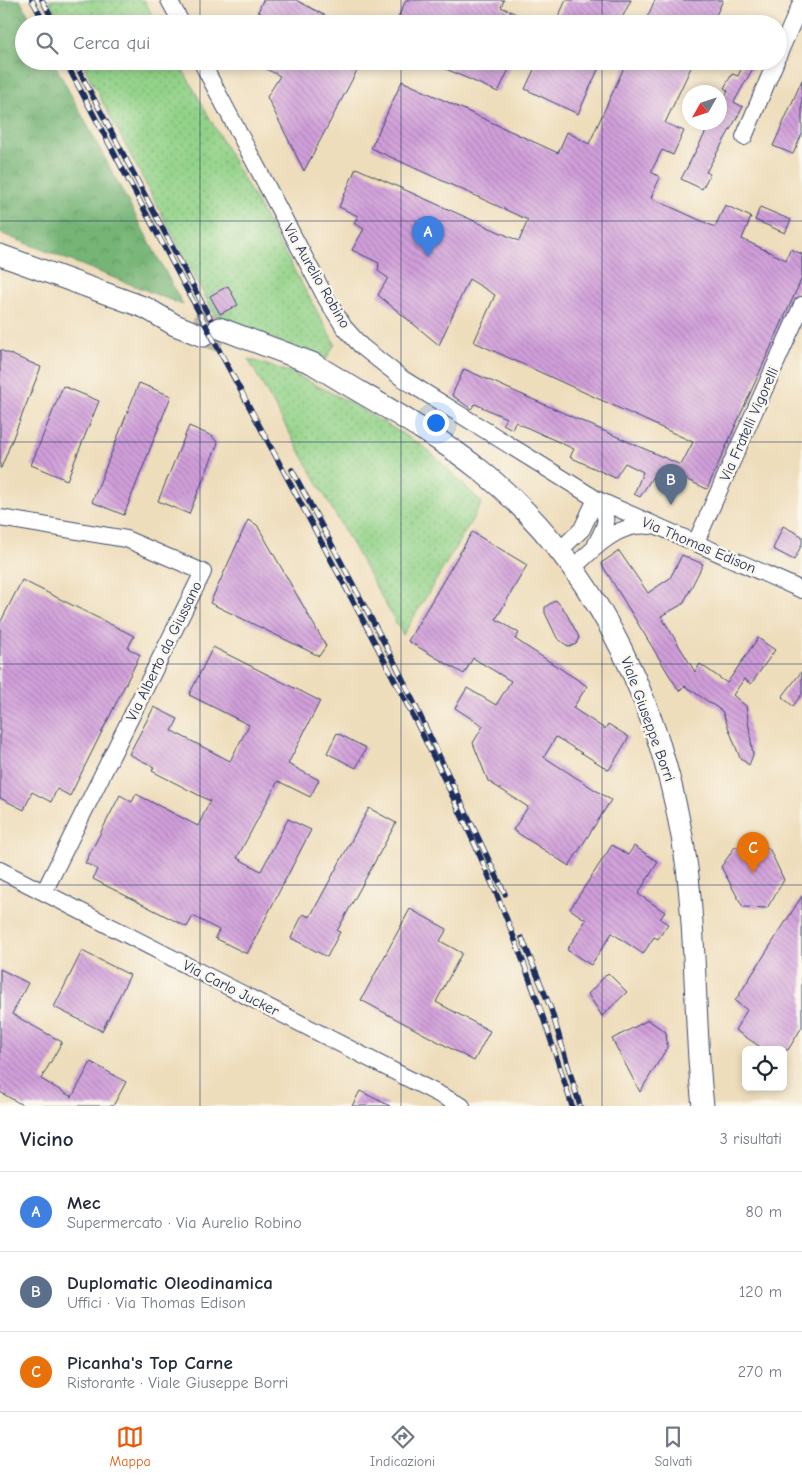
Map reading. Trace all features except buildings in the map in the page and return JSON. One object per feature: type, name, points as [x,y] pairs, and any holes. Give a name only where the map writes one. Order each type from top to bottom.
[{"type":"main road","name":"Viale Giuseppe Borri","points":[[0,255],[146,308],[175,325],[211,332],[310,362],[325,373],[395,411],[471,463],[514,501],[559,551],[573,568],[621,646],[654,726],[669,774],[680,822],[690,902],[695,966],[696,1031],[703,1106]]},
{"type":"main road","name":"Viale Giuseppe Borri","points":[[690,902],[684,964],[685,1024],[692,1106]]},
{"type":"street","points":[[169,0],[177,15]]},
{"type":"street","points":[[787,35],[802,1]]},
{"type":"street","name":"Via Aurelio Robino","points":[[206,70],[327,300],[344,327],[361,346],[403,379],[596,499]]},
{"type":"street","points":[[744,137],[772,70]]},
{"type":"street","name":"Via Fratelli Vigorelli","points":[[696,542],[802,305]]},
{"type":"street","points":[[559,551],[582,528],[596,499],[606,513],[605,528],[595,547]]},
{"type":"street","name":"Via Thomas Edison","points":[[596,499],[655,527],[696,542],[802,590]]},
{"type":"street","name":"Via Alberto da Giussano","points":[[0,518],[126,539],[203,572],[44,892]]},
{"type":"street","points":[[573,568],[595,547],[613,534],[640,525],[655,527]]},
{"type":"street","name":"Via Carlo Jucker","points":[[0,870],[462,1106]]},
{"type":"green space","points":[[0,0],[20,0],[28,15],[15,15],[15,70],[58,70],[183,305],[0,233]]},
{"type":"green space","points":[[49,0],[144,0],[152,15],[56,15]]},
{"type":"green space","points":[[86,70],[183,70],[335,344],[326,359],[216,317]]},
{"type":"green space","points":[[248,359],[292,373],[351,403],[426,448],[482,503],[403,635]]},
{"type":"tunnel","points":[[194,318],[219,328]]},
{"type":"tunnel","points":[[203,336],[228,345]]},
{"type":"railway","points":[[32,0],[40,15]]},
{"type":"railway","points":[[42,0],[50,15]]},
{"type":"railway","points":[[70,70],[428,745],[493,886],[515,940],[572,1106]]},
{"type":"railway","points":[[79,70],[210,318]]},
{"type":"railway","points":[[292,470],[396,665],[505,894]]},
{"type":"railway","points":[[522,938],[551,1009],[580,1106]]},
{"type":"place","name":"Mec","points":[[428,257]]},
{"type":"place","name":"Duplomatic Oleodinamica","points":[[671,505]]},
{"type":"place","name":"Picanha's Top Carne","points":[[753,873]]}]
